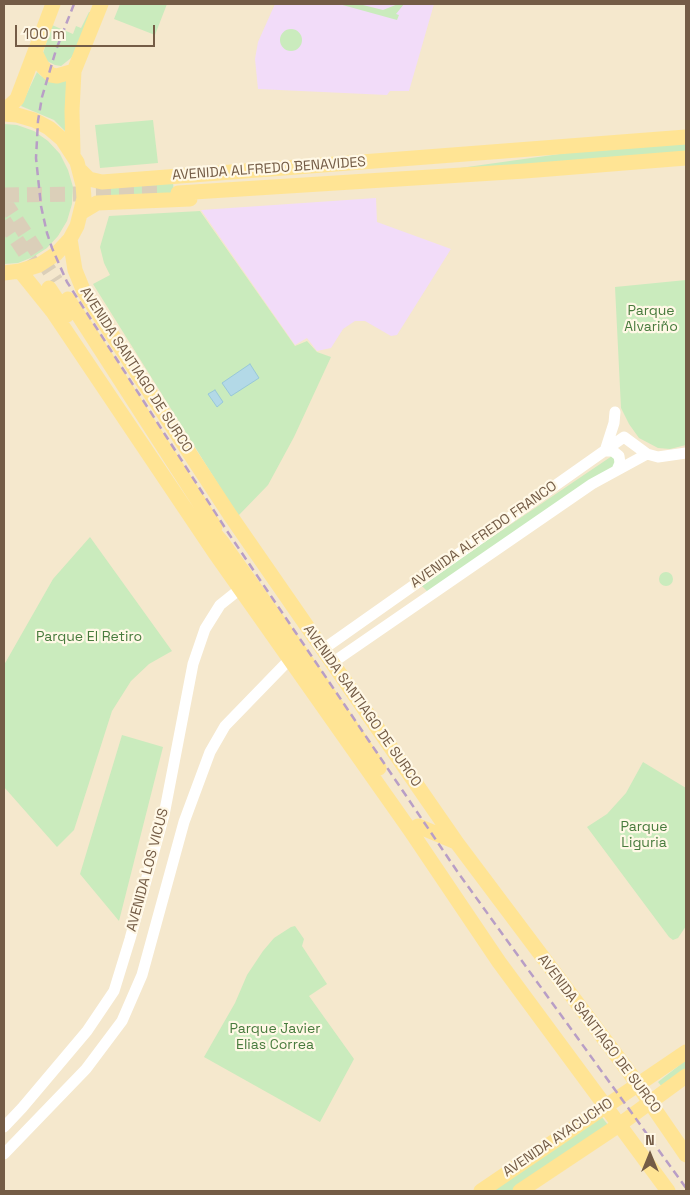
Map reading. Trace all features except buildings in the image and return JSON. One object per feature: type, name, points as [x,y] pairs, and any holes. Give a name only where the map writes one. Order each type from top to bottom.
[{"type":"main road","points":[[4,113],[17,99],[53,4]]},
{"type":"main road","points":[[73,153],[72,111],[74,71],[101,4]]},
{"type":"main road","points":[[35,52],[42,66],[50,75],[57,76],[74,71]]},
{"type":"main road","points":[[4,113],[34,120],[49,128],[62,139],[73,153],[81,172],[84,198],[77,226],[70,239],[56,254],[39,265],[20,271],[4,273]]},
{"type":"main road","name":"AVENIDA ALFREDO BENAVIDES","points":[[81,172],[89,179],[102,182],[686,138]]},
{"type":"main road","name":"AVENIDA ALFREDO BENAVIDES","points":[[461,155],[438,165],[177,188],[438,177],[686,158]]},
{"type":"main road","name":"AVENIDA ALFREDO BENAVIDES","points":[[82,212],[97,203],[417,187],[438,177]]},
{"type":"main road","name":"AVENIDA SANTIAGO DE SURCO","points":[[70,239],[75,270],[84,292],[230,515],[457,843],[651,1102],[686,1154]]},
{"type":"main road","name":"AVENIDA SANTIAGO DE SURCO","points":[[20,271],[53,312],[218,548],[300,652],[493,954],[668,1191]]},
{"type":"main road","name":"AVENIDA SANTIAGO DE SURCO","points":[[218,548],[212,521],[52,284],[206,524],[218,548],[240,589],[414,828]]},
{"type":"main road","points":[[414,828],[457,843]]},
{"type":"main road","name":"AVENIDA AYACUCHO","points":[[481,1191],[686,1052]]},
{"type":"main road","name":"AVENIDA AYACUCHO","points":[[520,1191],[619,1125],[686,1076]]},
{"type":"street","points":[[615,412],[614,423],[605,451],[613,451],[619,456],[620,463],[617,470]]},
{"type":"street","name":"AVENIDA ALFREDO FRANCO","points":[[322,650],[624,437],[647,454],[658,456],[686,453]]},
{"type":"street","name":"AVENIDA ALFREDO FRANCO","points":[[332,663],[592,484],[647,454]]},
{"type":"street","name":"AVENIDA LOS VICUS","points":[[4,1127],[87,1031],[114,991],[164,815],[192,664],[205,629],[220,605],[240,589]]},
{"type":"street","points":[[352,628],[362,642]]},
{"type":"street","name":"AVENIDA LOS VICUS","points":[[4,1154],[86,1069],[122,1021],[142,975],[184,822],[210,752],[225,726],[290,660]]},
{"type":"shaded area","points":[[4,4],[686,4],[686,1191],[4,1191]]},
{"type":"shaded area","points":[[275,4],[434,4],[409,91],[390,91],[387,95],[258,89],[255,59],[258,42]]},
{"type":"shaded area","points":[[376,198],[377,222],[451,249],[397,335],[391,336],[365,321],[355,321],[343,329],[331,348],[317,351],[307,338],[295,345],[201,210]]},
{"type":"green space","points":[[120,4],[167,4],[155,35],[114,19]]},
{"type":"green space","points":[[339,4],[359,4],[383,10],[398,4],[404,4],[396,14],[399,15],[397,20]]},
{"type":"green space","points":[[89,12],[93,12],[71,58],[61,66],[47,61],[43,53],[52,25],[73,34],[76,26],[81,28]]},
{"type":"green space","points":[[291,29],[301,36],[302,40],[295,50],[291,51],[281,44],[280,40],[287,30]]},
{"type":"green space","points":[[37,72],[54,83],[66,80],[67,133],[54,120],[21,106]]},
{"type":"green space","points":[[153,120],[158,163],[100,168],[95,125]]},
{"type":"green space","points":[[4,124],[17,125],[34,131],[48,141],[60,154],[68,170],[73,187],[72,204],[67,221],[58,236],[47,248],[33,257],[18,263],[4,264]]},
{"type":"green space","points":[[686,143],[686,152],[548,164],[460,168],[595,149]]},
{"type":"green space","points":[[173,182],[174,195],[108,200],[107,187]]},
{"type":"green space","points":[[200,211],[295,346],[307,341],[317,352],[331,357],[294,437],[268,485],[238,516],[93,284],[110,275],[104,263],[100,247],[109,216]]},
{"type":"green space","name":"Parque Alvariño","points":[[686,280],[686,445],[670,449],[658,448],[639,438],[621,408],[615,287]]},
{"type":"green space","points":[[612,456],[616,457],[615,468],[428,592],[421,585]]},
{"type":"green space","name":"Parque El Retiro","points":[[90,537],[172,651],[149,664],[131,681],[112,711],[74,830],[57,847],[4,787],[4,665],[53,579]]},
{"type":"green space","points":[[663,572],[669,572],[673,579],[669,586],[663,586],[659,582],[659,576]]},
{"type":"green space","points":[[122,735],[163,747],[119,921],[80,874]]},
{"type":"green space","name":"Parque Liguria","points":[[643,762],[686,788],[686,926],[678,938],[673,940],[587,827],[607,814],[626,793]]},
{"type":"green space","name":"Parque Javier Elias Correa","points":[[295,926],[304,939],[302,946],[327,984],[309,996],[354,1059],[320,1122],[204,1057],[235,1003],[247,975],[263,951],[274,938]]},
{"type":"green space","points":[[686,1060],[686,1069],[663,1088],[658,1082]]},
{"type":"green space","points":[[601,1116],[608,1125],[513,1191],[487,1191]]},
{"type":"water","points":[[250,364],[259,378],[231,396],[222,383]]},
{"type":"water","points":[[215,390],[223,402],[217,407],[208,394]]},
{"type":"tunnel","points":[[4,195],[160,193]]},
{"type":"tunnel","points":[[4,201],[56,281]]},
{"type":"tunnel","points":[[4,221],[32,263]]},
{"type":"railway","points":[[74,4],[56,50],[42,97],[38,121],[36,158],[41,206],[47,233],[67,282],[229,534],[459,874],[686,1188]]}]
